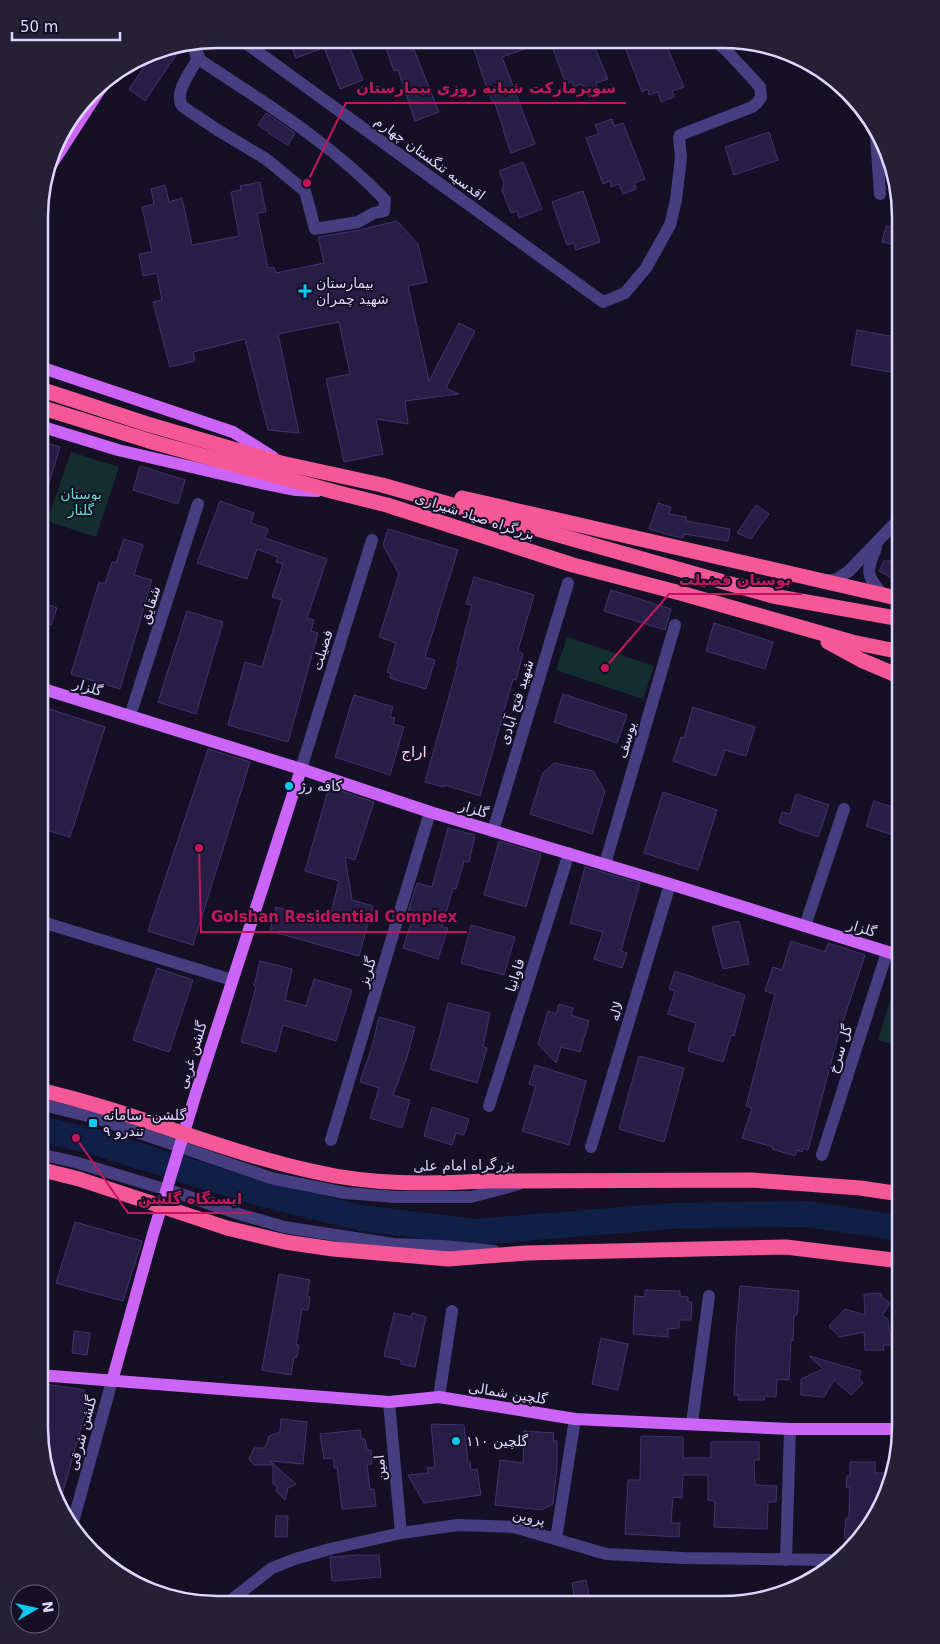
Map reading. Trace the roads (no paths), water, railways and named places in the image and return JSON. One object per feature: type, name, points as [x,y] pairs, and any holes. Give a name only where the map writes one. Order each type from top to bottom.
[{"type":"highway","name":"بزرگراه صیاد شیرازی","points":[[48,392],[147,424],[281,463],[382,485],[773,596],[892,617]]},
{"type":"highway","name":"بزرگراه صیاد شیرازی","points":[[48,410],[156,444],[387,505],[573,565],[684,594],[852,642],[892,650]]},
{"type":"highway","points":[[382,485],[454,496],[892,597]]},
{"type":"highway","points":[[802,628],[861,660],[892,673]]},
{"type":"highway","name":"بزرگراه امام علی","points":[[48,1092],[107,1108],[262,1158],[317,1173],[366,1180],[449,1183],[486,1180],[752,1180],[860,1188],[892,1193]]},
{"type":"highway","points":[[48,1171],[87,1181],[227,1228],[285,1242],[333,1248],[448,1259],[526,1253],[786,1247],[892,1260]]},
{"type":"main road","points":[[65,142],[81,116]]},
{"type":"main road","points":[[48,370],[234,432],[281,463]]},
{"type":"main road","points":[[48,428],[118,450],[261,484],[296,490],[335,492]]},
{"type":"main road","name":"گلزار","points":[[48,690],[301,769],[430,812],[605,864],[892,953]]},
{"type":"main road","name":"گلشن غربی","points":[[112,1381],[153,1234],[196,1093],[301,769]]},
{"type":"main road","name":"گلچین شمالی","points":[[48,1376],[389,1402],[440,1397],[575,1418],[790,1429],[892,1430]]},
{"type":"street","name":"اقدسیه تنگستان چهارم","points":[[252,48],[603,302],[625,293],[646,268],[670,226],[676,200],[681,156],[680,135],[752,108],[761,97],[760,87],[723,48]]},
{"type":"street","points":[[195,49],[197,60],[179,93],[179,101],[182,106],[266,159],[305,191],[315,229],[358,222],[374,213],[384,211],[385,200],[334,152],[293,122],[200,60],[196,49]]},
{"type":"street","points":[[877,146],[880,194]]},
{"type":"street","name":"شقایق","points":[[130,716],[198,504]]},
{"type":"street","points":[[817,580],[835,580],[849,571],[892,526]]},
{"type":"street","points":[[879,539],[868,571],[870,580],[882,594]]},
{"type":"street","name":"فضیلت","points":[[301,769],[372,540]]},
{"type":"street","name":"شهید فتح آبادی","points":[[493,831],[568,583]]},
{"type":"street","name":"یوسف","points":[[605,864],[675,625]]},
{"type":"street","points":[[805,926],[844,809]]},
{"type":"street","name":"گلریز","points":[[331,1140],[430,812]]},
{"type":"street","name":"فاوانیا","points":[[490,1106],[569,853]]},
{"type":"street","name":"لاله","points":[[591,1148],[670,884]]},
{"type":"street","points":[[48,924],[232,980]]},
{"type":"street","name":"گل سرخ","points":[[822,1155],[887,952]]},
{"type":"street","points":[[48,1106],[96,1118],[271,1178],[345,1193],[396,1197],[471,1197],[531,1180]]},
{"type":"street","points":[[48,1156],[75,1162],[240,1214],[302,1230],[393,1244],[526,1253]]},
{"type":"street","points":[[692,1423],[709,1296]]},
{"type":"street","points":[[440,1397],[452,1311]]},
{"type":"street","name":"گلشن شرقی","points":[[74,1518],[112,1381]]},
{"type":"street","name":"امین","points":[[389,1402],[402,1532]]},
{"type":"street","points":[[556,1539],[575,1418]]},
{"type":"street","points":[[786,1560],[790,1429]]},
{"type":"street","name":"پروین","points":[[236,1596],[272,1568],[295,1560],[330,1549],[402,1532],[458,1525],[514,1527],[606,1554],[684,1558],[828,1560]]},
{"type":"waterway","points":[[48,1131],[92,1141],[248,1190],[361,1218],[475,1232],[671,1216],[806,1214],[892,1227]]},
{"type":"place","name":"سوپرمارکت شبانه روزی بیمارستان","points":[[307,183]]},
{"type":"place","name":"بیمارستان شهید چمران","points":[[305,291]]},
{"type":"place","name":"بوستان فضیلت","points":[[605,668]]},
{"type":"place","name":"کافه رژ","points":[[289,786]]},
{"type":"place","name":"Golshan Residential Complex","points":[[199,848]]},
{"type":"place","name":"گلشن- سامانه ۹ تندرو","points":[[93,1123]]},
{"type":"place","name":"ایستگاه گلشن","points":[[76,1138]]},
{"type":"place","name":"گلچین ۱۱۰","points":[[456,1441]]},
{"type":"district","name":"اراج","points":[[414,752]]},
{"type":"park label","name":"بوستان گلنار","points":[[81,502]]}]
